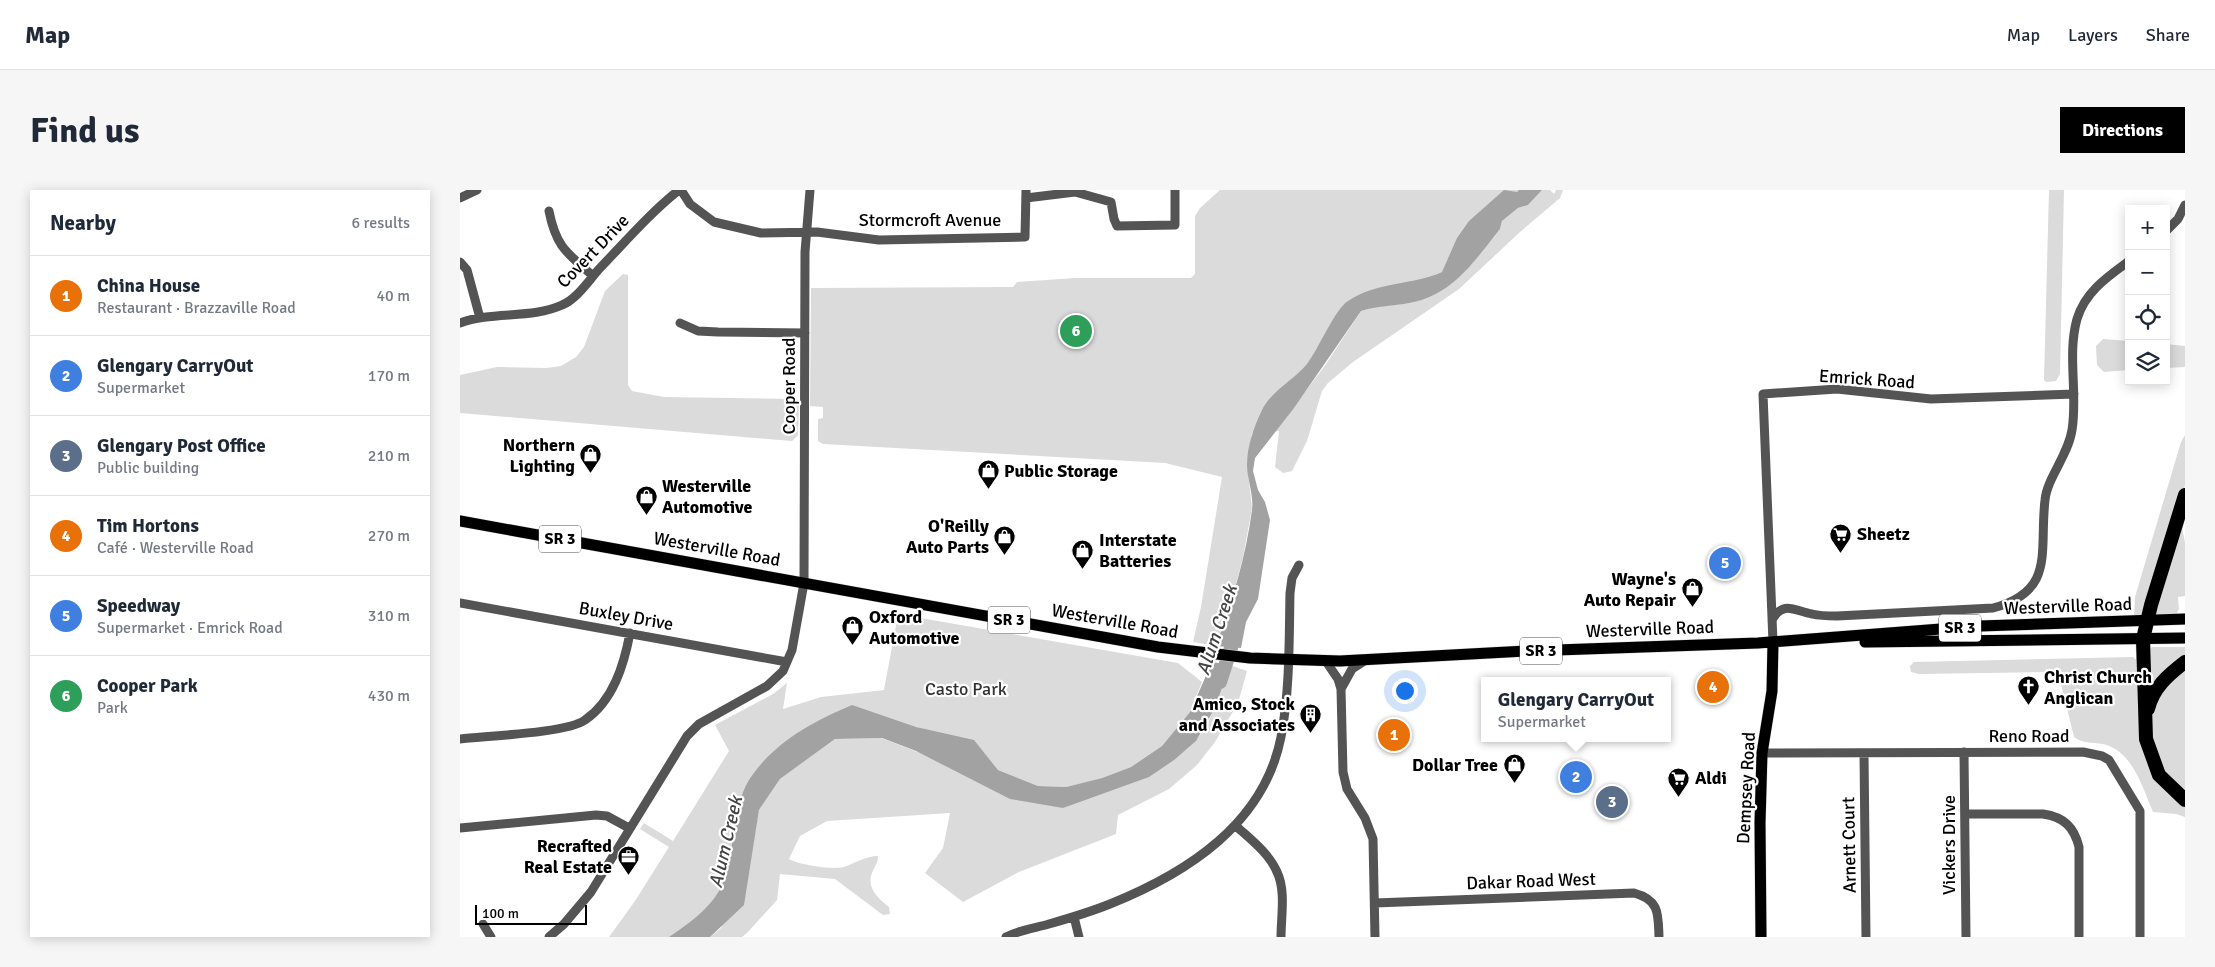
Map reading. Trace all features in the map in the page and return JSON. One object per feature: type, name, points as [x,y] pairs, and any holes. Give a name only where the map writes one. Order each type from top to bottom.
[{"type":"highway","points":[[2185,495],[2146,620],[2143,639],[2144,725],[2146,739],[2159,775],[2185,800]]},
{"type":"highway","points":[[2144,725],[2151,699],[2165,677],[2185,662]]},
{"type":"main road","name":"Westerville Road","points":[[460,521],[1158,647],[1250,658],[1325,660],[1773,642],[2185,638]]},
{"type":"main road","name":"Westerville Road","points":[[1773,642],[1980,626],[2185,619]]},
{"type":"main road","name":"Dempsey Road","points":[[1761,937],[1760,823],[1762,753],[1772,691],[1773,642]]},
{"type":"street","points":[[460,198],[477,190]]},
{"type":"street","name":"Stormcroft Avenue","points":[[680,190],[690,204],[702,215],[726,226],[760,233],[806,232],[879,240],[1025,237],[1026,194]]},
{"type":"street","name":"Covert Drive","points":[[460,323],[480,318],[545,311],[563,305],[578,293],[655,210],[680,190]]},
{"type":"street","name":"Cooper Road","points":[[787,662],[792,650],[804,583],[804,333],[806,232],[810,190]]},
{"type":"street","points":[[1026,194],[1074,191],[1111,202],[1117,226],[1175,225],[1175,190]]},
{"type":"street","points":[[2170,227],[2178,219],[2185,205]]},
{"type":"street","points":[[549,211],[553,233],[566,252],[593,276]]},
{"type":"street","points":[[460,262],[467,270],[480,318]]},
{"type":"street","points":[[1772,620],[1776,613],[1782,609],[1790,608],[1812,615],[1837,616],[1993,608],[2012,603],[2028,591],[2038,575],[2042,555],[2045,498],[2068,449],[2072,430],[2074,336],[2077,318],[2087,297],[2102,281],[2125,263]]},
{"type":"street","points":[[680,323],[698,331],[708,332],[804,333]]},
{"type":"street","name":"Emrick Road","points":[[1773,642],[1763,394],[1837,389],[1931,399],[2074,394]]},
{"type":"street","points":[[1006,937],[1074,918],[1151,886],[1185,867],[1205,853],[1236,826],[1253,802],[1269,772],[1281,738],[1287,698],[1290,594],[1292,578],[1299,565]]},
{"type":"street","name":"Buxley Drive","points":[[460,605],[630,633],[787,662]]},
{"type":"street","points":[[460,739],[562,728],[585,721],[601,704],[620,674],[625,662],[630,633]]},
{"type":"street","points":[[1340,689],[1352,669],[1369,658]]},
{"type":"street","points":[[1325,660],[1338,679],[1340,689],[1343,772],[1347,789],[1365,818],[1373,840],[1375,937]]},
{"type":"street","points":[[549,937],[564,924],[591,892],[629,828],[688,736],[700,724],[767,686],[783,671],[787,662]]},
{"type":"street","name":"Arnett Court","points":[[1864,752],[1866,937]]},
{"type":"street","name":"Vickers Drive","points":[[1964,752],[1966,937]]},
{"type":"street","name":"Reno Road","points":[[1762,753],[2083,752],[2102,756],[2109,760],[2140,811],[2140,937]]},
{"type":"street","points":[[1965,814],[2043,814],[2056,816],[2067,823],[2076,834],[2079,847],[2078,937]]},
{"type":"street","points":[[460,828],[596,815],[607,816],[629,828]]},
{"type":"street","points":[[1236,826],[1269,858],[1278,872],[1281,889],[1281,937]]},
{"type":"street","name":"Dakar Road West","points":[[1375,903],[1634,893],[1646,896],[1654,904],[1658,916],[1659,936]]},
{"type":"street","points":[[1074,918],[1079,937]]},
{"type":"street","points":[[483,924],[491,937]]},
{"type":"green space","points":[[1220,190],[1525,190],[1442,272],[1362,302],[1285,419],[1326,364],[1361,311],[1374,307],[1412,303],[1500,229],[1502,221],[1518,208],[1528,205],[1542,190],[1550,190],[1554,194],[1556,190],[1563,190],[1560,198],[1520,232],[1459,289],[1353,362],[1328,383],[1322,391],[1307,441],[1292,471],[1283,473],[1275,467],[1279,431],[1252,433],[1247,464],[1252,508],[1243,557],[1228,614],[1216,646],[1193,642],[1201,607],[1222,477],[1165,463],[823,444],[818,441],[818,419],[823,418],[823,407],[810,406],[811,288],[1013,287],[1017,282],[1075,278],[1191,278],[1195,274],[1195,216],[1200,208]]},
{"type":"green space","points":[[2049,190],[2064,190],[2060,374],[2056,381],[2046,382],[2044,380]]},
{"type":"green space","points":[[623,274],[628,275],[628,385],[632,391],[664,397],[795,399],[799,403],[798,435],[792,441],[460,413],[460,375],[497,367],[546,368],[561,366],[576,357],[584,347],[605,291]]},
{"type":"green space","points":[[2103,339],[2125,341],[2125,370],[2104,372],[2097,365],[2096,346]]},
{"type":"green space","points":[[2170,344],[2185,346],[2185,367],[2170,368]]},
{"type":"green space","points":[[2185,435],[2185,485],[2143,616],[2134,617],[2135,597],[2181,442]]},
{"type":"green space","points":[[2182,527],[2185,543],[2185,596],[2178,597],[2179,609],[2176,615],[2155,616],[2154,612]]},
{"type":"green space","name":"Casto Park","points":[[903,615],[1178,663],[1202,682],[1190,712],[1162,746],[1131,767],[1102,778],[1066,787],[1038,786],[998,770],[980,748],[916,727],[800,741],[750,819],[746,883],[680,937],[609,937],[635,901],[669,847],[640,829],[644,823],[673,841],[729,751],[715,725],[773,694],[787,683],[783,709],[821,697],[884,690],[897,620]]},
{"type":"green space","points":[[2152,647],[2185,647],[2185,656],[2150,689],[2149,650]]},
{"type":"green space","points":[[2133,657],[2139,662],[2158,780],[2167,793],[2185,805],[2185,817],[2176,814],[2153,812],[2135,771],[2122,754],[2103,744],[2084,742],[2074,737],[2059,676],[2050,672],[1919,674],[1911,672],[1910,666],[1914,662]]},
{"type":"green space","points":[[1230,665],[1247,671],[1238,703],[1215,742],[1197,765],[1169,789],[1118,815],[1116,834],[1019,872],[963,902],[925,873],[943,848],[950,813],[827,821],[800,836],[789,859],[808,865],[839,868],[869,857],[878,856],[871,876],[871,886],[878,897],[889,907],[890,914],[883,915],[835,879],[780,874],[777,900],[747,933],[742,937],[710,937],[721,928],[751,855],[759,810],[780,779],[835,739],[881,738],[1063,808],[1152,770],[1184,751],[1195,741],[1207,724]]},
{"type":"green space","points":[[2185,666],[2185,794],[2164,773],[2155,752],[2151,727],[2154,705],[2159,695]]},
{"type":"shaded area","points":[[1504,190],[1517,192],[1519,190],[1542,190],[1528,205],[1518,208],[1502,221],[1500,229],[1472,264],[1451,284],[1425,299],[1361,311],[1294,408],[1255,458],[1253,471],[1258,490],[1265,502],[1270,520],[1258,599],[1246,622],[1241,648],[1216,646],[1233,596],[1246,544],[1252,504],[1247,458],[1254,430],[1266,403],[1307,364],[1343,305],[1371,290],[1418,280],[1442,272],[1457,238],[1469,221]]},
{"type":"shaded area","points":[[1212,662],[1230,665],[1215,708],[1196,741],[1174,760],[1149,777],[1063,808],[1010,799],[916,751],[882,738],[835,739],[780,779],[759,810],[744,905],[710,937],[669,937],[705,909],[717,895],[728,868],[739,805],[749,780],[782,744],[808,726],[852,705],[916,727],[974,740],[998,770],[1038,786],[1066,787],[1102,778],[1131,767],[1162,746],[1190,712]]},
{"type":"waterway","name":"Alum Creek","points":[[1220,682],[1237,629]]},
{"type":"place","name":"Cooper Park","points":[[1076,331]]},
{"type":"place","name":"Northern Lighting","points":[[591,474]]},
{"type":"place","name":"Public Storage","points":[[988,490]]},
{"type":"place","name":"Westerville Automotive","points":[[646,515]]},
{"type":"place","name":"Sheetz","points":[[1841,553]]},
{"type":"place","name":"O'Reilly Auto Parts","points":[[1005,555]]},
{"type":"place","name":"Speedway","points":[[1725,563]]},
{"type":"place","name":"Interstate Batteries","points":[[1083,569]]},
{"type":"place","name":"Wayne's Auto Repair","points":[[1692,608]]},
{"type":"place","name":"Oxford Automotive","points":[[853,646]]},
{"type":"place","name":"Tim Hortons","points":[[1713,687]]},
{"type":"place","name":"Christ Church Anglican","points":[[2028,706]]},
{"type":"place","name":"Amico, Stock and Associates","points":[[1311,733]]},
{"type":"place","name":"China House","points":[[1394,735]]},
{"type":"place","name":"Glengary CarryOut","points":[[1576,777]]},
{"type":"place","name":"Dollar Tree","points":[[1514,784]]},
{"type":"place","name":"Aldi","points":[[1679,797]]},
{"type":"place","name":"Glengary Post Office","points":[[1612,802]]},
{"type":"place","name":"Recrafted Real Estate","points":[[628,875]]}]
